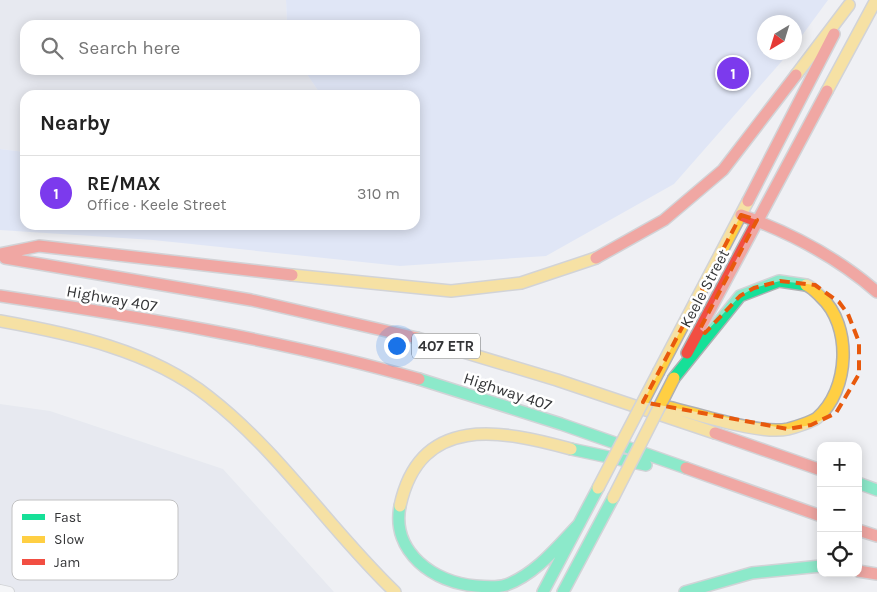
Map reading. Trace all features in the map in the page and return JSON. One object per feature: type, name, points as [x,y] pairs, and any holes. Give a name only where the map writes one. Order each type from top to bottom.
[{"type":"main road","name":"Keele Street","points":[[563,592],[757,220],[876,0]]},
{"type":"main road","name":"Keele Street","points":[[542,592],[741,215],[850,3]]},
{"type":"main road","points":[[0,256],[39,246],[352,282],[451,291],[521,283],[593,260],[664,220],[723,170],[850,3]]},
{"type":"main road","points":[[741,215],[769,224],[849,270],[877,292]]},
{"type":"main road","name":"Highway 407","points":[[0,256],[201,290],[333,317],[488,358],[602,393],[817,469]]},
{"type":"main road","points":[[674,378],[727,310],[740,296],[754,288],[780,281],[797,281],[815,285],[827,292],[843,308]]},
{"type":"main road","name":"Highway 407","points":[[0,296],[175,325],[376,368],[519,411],[817,515]]},
{"type":"main road","points":[[0,321],[86,339],[141,357],[189,383],[231,414],[262,445],[374,572],[394,592]]},
{"type":"main road","points":[[602,393],[766,428],[788,429],[811,425],[830,416],[841,407]]},
{"type":"main road","points":[[579,524],[546,558],[526,574],[505,586],[479,591],[451,586],[425,571],[405,547],[398,522],[402,491],[416,464],[435,446],[454,437],[474,433],[503,434],[551,443],[599,456],[710,477]]},
{"type":"main road","points":[[862,484],[877,490]]},
{"type":"main road","points":[[862,531],[877,536]]},
{"type":"main road","points":[[686,592],[752,573],[817,566]]},
{"type":"main road","points":[[862,572],[877,574]]},
{"type":"street","points":[[0,590],[8,592]]},
{"type":"highlighted area","points":[[741,215],[757,220],[700,329],[705,333],[740,296],[754,288],[780,281],[815,285],[839,302],[848,314],[859,342],[859,374],[836,413],[811,425],[788,429],[643,402]]},
{"type":"shaded area","points":[[0,0],[286,0],[287,20],[20,20],[20,75],[307,75],[318,90],[20,90],[20,151],[0,149]]},
{"type":"shaded area","points":[[286,0],[828,0],[802,35],[802,15],[757,15],[757,60],[783,60],[674,184],[546,256],[400,266],[153,240],[0,230],[0,149],[20,151],[20,230],[420,230],[420,90],[318,90],[307,75],[420,75],[420,20],[287,20]]},
{"type":"shaded area","points":[[0,404],[50,411],[223,469],[334,592],[0,592]]},
{"type":"traffic: fast","points":[[674,378],[740,296],[779,281],[806,285]]},
{"type":"traffic: fast","points":[[419,379],[561,424],[686,468]]},
{"type":"traffic: fast","points":[[571,449],[646,465]]},
{"type":"traffic: fast","points":[[862,484],[877,490]]},
{"type":"traffic: fast","points":[[543,592],[598,488]]},
{"type":"traffic: fast","points":[[563,592],[613,498]]},
{"type":"traffic: fast","points":[[400,506],[399,523],[402,537],[409,551],[419,562],[445,579],[460,584],[476,586],[499,587],[527,574],[546,559],[579,524]]},
{"type":"traffic: fast","points":[[685,592],[752,573],[817,566]]},
{"type":"traffic: slow","points":[[827,91],[876,0]]},
{"type":"traffic: slow","points":[[796,75],[849,5]]},
{"type":"traffic: slow","points":[[659,371],[748,201]]},
{"type":"traffic: slow","points":[[292,275],[451,291],[521,283],[596,258]]},
{"type":"traffic: slow","points":[[668,407],[745,427],[761,429],[788,429],[817,418],[828,406],[836,391],[841,375],[843,358],[842,340],[838,324],[831,309],[816,292],[806,285]]},
{"type":"traffic: slow","points":[[0,321],[82,338],[109,346],[162,367],[186,381],[209,397],[259,442],[348,543],[395,592]]},
{"type":"traffic: slow","points":[[417,338],[557,380],[715,433]]},
{"type":"traffic: slow","points":[[598,488],[659,371]]},
{"type":"traffic: slow","points":[[613,498],[674,378]]},
{"type":"traffic: slow","points":[[400,506],[410,476],[425,455],[445,442],[467,436],[492,434],[545,442],[571,449]]},
{"type":"traffic: jam","points":[[748,201],[834,34]]},
{"type":"traffic: jam","points":[[596,258],[664,220],[723,170],[796,75]]},
{"type":"traffic: jam","points":[[687,353],[827,91]]},
{"type":"traffic: jam","points":[[741,215],[813,247],[862,279],[877,292]]},
{"type":"traffic: jam","points":[[0,254],[39,246],[292,275]]},
{"type":"traffic: jam","points":[[5,258],[251,300],[417,338]]},
{"type":"traffic: jam","points":[[0,296],[158,321],[263,341],[419,379]]},
{"type":"traffic: jam","points":[[715,433],[817,469]]},
{"type":"traffic: jam","points":[[686,468],[817,515]]},
{"type":"traffic: jam","points":[[862,531],[877,536]]},
{"type":"traffic: jam","points":[[862,572],[877,574]]},
{"type":"place","name":"RE/MAX","points":[[733,73]]}]
